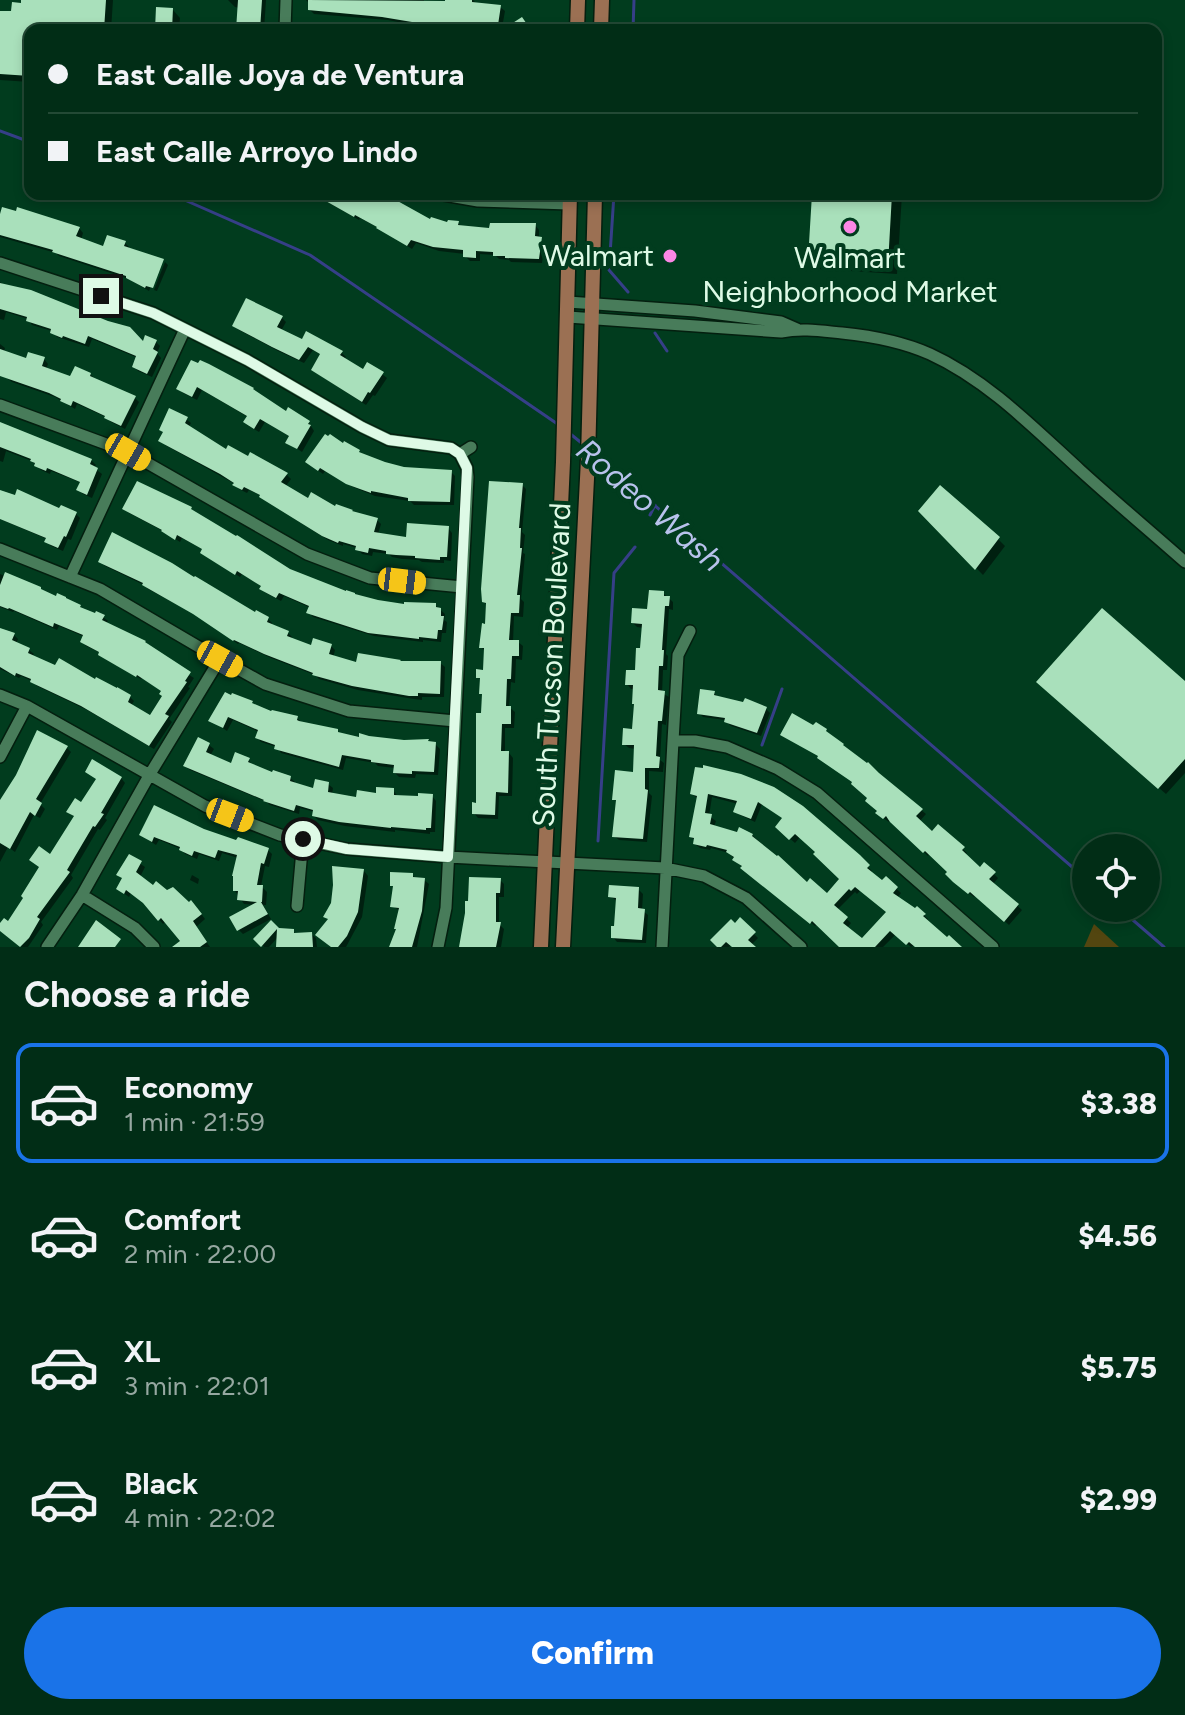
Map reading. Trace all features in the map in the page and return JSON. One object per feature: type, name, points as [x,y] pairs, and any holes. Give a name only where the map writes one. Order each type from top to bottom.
[{"type":"main road","points":[[577,24],[578,0]]},
{"type":"main road","points":[[601,24],[602,0]]},
{"type":"main road","name":"South Tucson Boulevard","points":[[541,947],[570,200]]},
{"type":"main road","name":"South Tucson Boulevard","points":[[563,947],[588,459],[595,200]]},
{"type":"street","points":[[286,0],[286,24]]},
{"type":"street","points":[[0,263],[153,313],[247,360],[389,440],[451,448],[460,454],[468,477],[446,908],[438,947]]},
{"type":"street","points":[[568,310],[781,332],[797,329],[858,335],[892,341],[929,353],[980,384],[1185,562]]},
{"type":"street","points":[[70,577],[185,329]]},
{"type":"street","points":[[0,405],[128,452],[307,554],[370,578],[462,587]]},
{"type":"street","points":[[460,454],[471,447]]},
{"type":"street","points":[[0,549],[100,589],[265,684],[349,711],[455,721]]},
{"type":"street","points":[[662,947],[678,655],[690,631]]},
{"type":"street","points":[[47,947],[82,895],[220,659]]},
{"type":"street","points":[[0,695],[27,706],[205,806],[280,835],[347,849],[665,868],[704,876],[746,898],[801,947]]},
{"type":"street","points":[[0,757],[27,706]]},
{"type":"street","points":[[673,741],[695,741],[727,747],[778,769],[817,793],[993,947]]},
{"type":"street","points":[[297,906],[303,839]]},
{"type":"street","points":[[82,895],[135,928],[154,947]]},
{"type":"shaded area","points":[[1094,924],[1119,947],[1084,947]]},
{"type":"building","points":[[21,0],[106,0],[104,24],[24,24],[24,76],[0,74],[0,11],[11,11],[12,2],[21,3]]},
{"type":"building","points":[[238,0],[262,0],[260,24],[236,24]]},
{"type":"building","points":[[308,0],[472,0],[501,5],[498,24],[412,22],[308,10]]},
{"type":"building","points":[[156,7],[173,8],[172,24],[155,24]]},
{"type":"building","points":[[522,17],[527,24],[511,24]]},
{"type":"building","points":[[324,200],[396,200],[430,219],[459,221],[458,225],[489,228],[490,223],[536,223],[535,236],[542,237],[539,259],[505,258],[493,256],[493,252],[476,251],[476,258],[463,257],[463,250],[433,247],[411,240],[407,246]]},
{"type":"building","name":"Walmart Neighborhood Market","points":[[812,200],[892,200],[888,265],[808,260]]},
{"type":"building","points":[[2,207],[16,211],[17,207],[80,227],[76,236],[103,246],[107,235],[126,241],[124,246],[164,259],[153,288],[145,288],[126,276],[53,250],[0,235]]},
{"type":"building","points":[[0,283],[31,290],[130,327],[143,341],[145,335],[157,340],[153,349],[158,352],[147,374],[132,367],[136,356],[88,336],[85,344],[62,338],[50,333],[51,329],[26,321],[27,317],[0,309]]},
{"type":"building","points":[[246,298],[283,316],[277,327],[302,339],[306,331],[343,351],[340,355],[363,369],[367,362],[384,372],[362,402],[311,370],[320,354],[308,347],[299,360],[232,326]]},
{"type":"building","points":[[0,349],[26,358],[28,352],[45,357],[42,366],[70,376],[75,366],[136,396],[121,426],[73,401],[71,406],[49,393],[0,376]]},
{"type":"building","points":[[191,360],[209,364],[254,388],[286,411],[288,407],[310,421],[308,424],[311,425],[297,449],[285,443],[289,436],[260,419],[254,429],[243,422],[247,416],[197,387],[192,397],[176,389]]},
{"type":"building","points":[[169,408],[188,417],[185,423],[226,449],[228,445],[248,456],[250,452],[288,473],[281,482],[308,498],[311,492],[335,506],[378,518],[374,532],[406,537],[407,523],[449,526],[447,557],[440,557],[440,560],[415,558],[369,548],[368,553],[355,550],[356,546],[322,536],[260,495],[232,485],[234,483],[220,474],[158,441],[163,432],[159,430]]},
{"type":"building","points":[[0,422],[92,459],[90,464],[98,468],[87,495],[76,490],[80,482],[34,466],[31,459],[0,447]]},
{"type":"building","points":[[325,434],[385,462],[404,467],[452,470],[450,502],[408,501],[408,498],[371,493],[346,484],[320,468],[318,471],[305,462]]},
{"type":"building","points":[[137,481],[192,507],[290,569],[378,600],[404,604],[436,603],[436,607],[441,608],[441,616],[444,616],[442,630],[438,630],[437,639],[368,633],[306,613],[309,606],[279,593],[276,598],[237,571],[235,575],[200,553],[202,549],[177,535],[175,540],[122,509]]},
{"type":"building","points":[[489,481],[523,483],[519,528],[522,548],[517,595],[520,595],[519,613],[511,613],[509,640],[519,640],[519,656],[512,656],[511,679],[507,679],[506,706],[511,706],[511,724],[502,724],[501,751],[509,751],[508,793],[496,792],[495,815],[472,814],[472,802],[476,803],[476,713],[481,713],[482,694],[479,694],[480,678],[476,678],[476,669],[483,670],[484,648],[479,648],[482,623],[485,624],[486,603],[482,602],[481,589]]},
{"type":"building","points":[[940,485],[1000,537],[975,570],[918,511]]},
{"type":"building","points":[[17,489],[59,508],[61,505],[77,512],[58,548],[44,542],[46,538],[0,519],[0,490],[15,495]]},
{"type":"building","points":[[112,532],[269,617],[267,622],[289,631],[287,636],[311,645],[313,638],[332,644],[329,654],[356,662],[358,653],[400,661],[441,661],[440,694],[418,693],[418,696],[409,696],[352,686],[312,675],[233,641],[143,583],[98,562]]},
{"type":"building","points":[[5,572],[56,596],[57,593],[66,597],[80,607],[105,615],[102,620],[146,641],[191,672],[165,714],[169,716],[149,746],[81,706],[30,682],[31,679],[16,673],[15,676],[0,667],[0,628],[15,633],[12,640],[30,648],[28,653],[55,665],[59,658],[131,695],[128,702],[150,715],[162,696],[159,694],[161,691],[137,675],[80,642],[83,635],[0,606],[0,585]]},
{"type":"building","points":[[649,590],[664,591],[664,596],[670,596],[669,606],[665,606],[663,666],[659,666],[658,690],[665,691],[662,721],[658,721],[656,756],[660,757],[659,768],[645,768],[645,789],[648,790],[643,839],[612,837],[615,770],[633,772],[634,745],[622,745],[623,728],[632,729],[634,704],[633,685],[625,685],[626,670],[635,670],[642,624],[631,623],[632,608],[647,609]]},
{"type":"building","points":[[1102,608],[1185,681],[1185,759],[1158,789],[1036,682]]},
{"type":"building","points":[[700,689],[715,691],[714,695],[743,702],[745,698],[767,707],[757,733],[724,722],[725,718],[697,714]]},
{"type":"building","points":[[225,692],[271,711],[298,716],[299,721],[359,737],[359,733],[404,740],[429,739],[436,742],[434,772],[393,773],[394,765],[342,755],[339,767],[274,749],[275,745],[255,738],[258,730],[228,717],[223,728],[208,721]]},
{"type":"building","points":[[792,713],[827,729],[923,809],[916,816],[932,831],[938,824],[965,847],[962,850],[980,867],[984,862],[996,872],[989,879],[1019,904],[1004,922],[970,892],[968,894],[953,882],[945,874],[947,872],[886,816],[883,819],[875,813],[877,811],[865,801],[867,798],[852,782],[818,756],[780,735]]},
{"type":"building","points":[[37,730],[68,746],[36,799],[42,803],[35,816],[30,812],[10,849],[0,843],[0,800],[16,775]]},
{"type":"building","points":[[198,737],[210,743],[206,752],[231,763],[235,752],[250,758],[248,762],[291,776],[290,781],[313,788],[315,779],[329,782],[328,792],[356,797],[357,790],[376,793],[376,787],[394,788],[394,795],[433,794],[431,828],[391,828],[339,822],[312,816],[313,810],[296,805],[294,811],[263,801],[183,766]]},
{"type":"building","points":[[92,759],[122,777],[101,813],[104,814],[93,826],[67,870],[70,872],[37,917],[40,919],[29,938],[20,947],[0,931],[0,923],[4,918],[8,921],[39,867],[29,860],[39,846],[50,854],[74,816],[66,812],[75,798],[81,802],[96,779],[85,772]]},
{"type":"building","points":[[703,765],[741,774],[774,787],[803,806],[860,855],[870,865],[867,868],[882,880],[886,876],[898,887],[893,893],[915,908],[917,906],[926,914],[923,916],[962,947],[915,947],[909,942],[906,945],[890,931],[875,947],[839,947],[812,921],[810,924],[740,868],[742,866],[732,860],[734,857],[727,850],[693,844],[694,838],[689,837],[697,796],[690,794],[695,767],[703,768]],"holes":[[[708,794],[737,801],[733,812],[751,819],[758,802],[782,818],[775,827],[789,840],[795,834],[839,879],[827,893],[810,878],[807,882],[753,834],[739,827],[737,832],[710,824],[712,814],[705,813]],[[855,887],[886,912],[862,938],[843,923],[848,917],[834,905]]]},
{"type":"building","points":[[154,805],[204,829],[269,848],[264,864],[261,863],[257,885],[263,885],[261,902],[268,914],[237,931],[229,917],[257,902],[237,900],[238,891],[233,891],[232,876],[237,855],[218,850],[215,858],[194,851],[192,856],[179,850],[180,847],[154,837],[152,842],[139,835]]},
{"type":"building","points":[[129,854],[142,861],[136,872],[153,885],[156,881],[167,890],[173,887],[189,902],[191,900],[202,914],[193,921],[207,942],[200,947],[172,947],[180,941],[161,918],[158,921],[143,903],[126,890],[124,894],[116,889],[122,878],[116,875]]},
{"type":"building","points":[[332,866],[364,869],[358,912],[338,947],[331,947],[315,935],[328,919],[323,917],[331,903]]},
{"type":"building","points":[[390,872],[413,873],[413,877],[425,878],[422,911],[412,947],[389,947],[399,908],[390,907],[393,886],[390,886]]},
{"type":"building","points":[[469,877],[501,878],[500,893],[496,893],[496,922],[501,922],[496,947],[459,947],[465,901],[468,901]]},
{"type":"building","points":[[609,885],[639,887],[638,908],[645,909],[642,940],[611,938],[616,898],[608,897]]},
{"type":"building","points":[[740,917],[756,932],[748,940],[756,947],[732,947],[726,942],[717,947],[710,940],[731,919],[735,923]]},
{"type":"building","points":[[96,920],[121,939],[115,947],[78,947]]},
{"type":"building","points":[[271,920],[279,928],[294,929],[294,933],[312,932],[313,947],[276,947],[277,929],[261,947],[253,939]]},
{"type":"waterway","points":[[633,24],[634,0]]},
{"type":"waterway","name":"Rodeo Wash","points":[[0,131],[24,140]]},
{"type":"waterway","name":"Rodeo Wash","points":[[185,200],[310,255],[559,425]]},
{"type":"waterway","points":[[614,200],[609,270],[628,292]]},
{"type":"waterway","points":[[655,333],[667,351]]},
{"type":"waterway","name":"Rodeo Wash","points":[[568,432],[584,445]]},
{"type":"waterway","name":"Rodeo Wash","points":[[593,452],[1072,867]]},
{"type":"waterway","points":[[650,515],[655,505]]},
{"type":"waterway","points":[[598,841],[614,573],[635,547]]},
{"type":"waterway","points":[[762,745],[782,689]]},
{"type":"waterway","name":"Rodeo Wash","points":[[1135,922],[1164,947]]},
{"type":"place","name":"Walmart Neighborhood Market","points":[[850,227]]},
{"type":"place","name":"Walmart","points":[[670,256]]},
{"type":"route","points":[[101,296],[153,313],[247,360],[389,440],[451,448],[460,454],[467,468],[448,857],[347,849],[303,839]]}]
